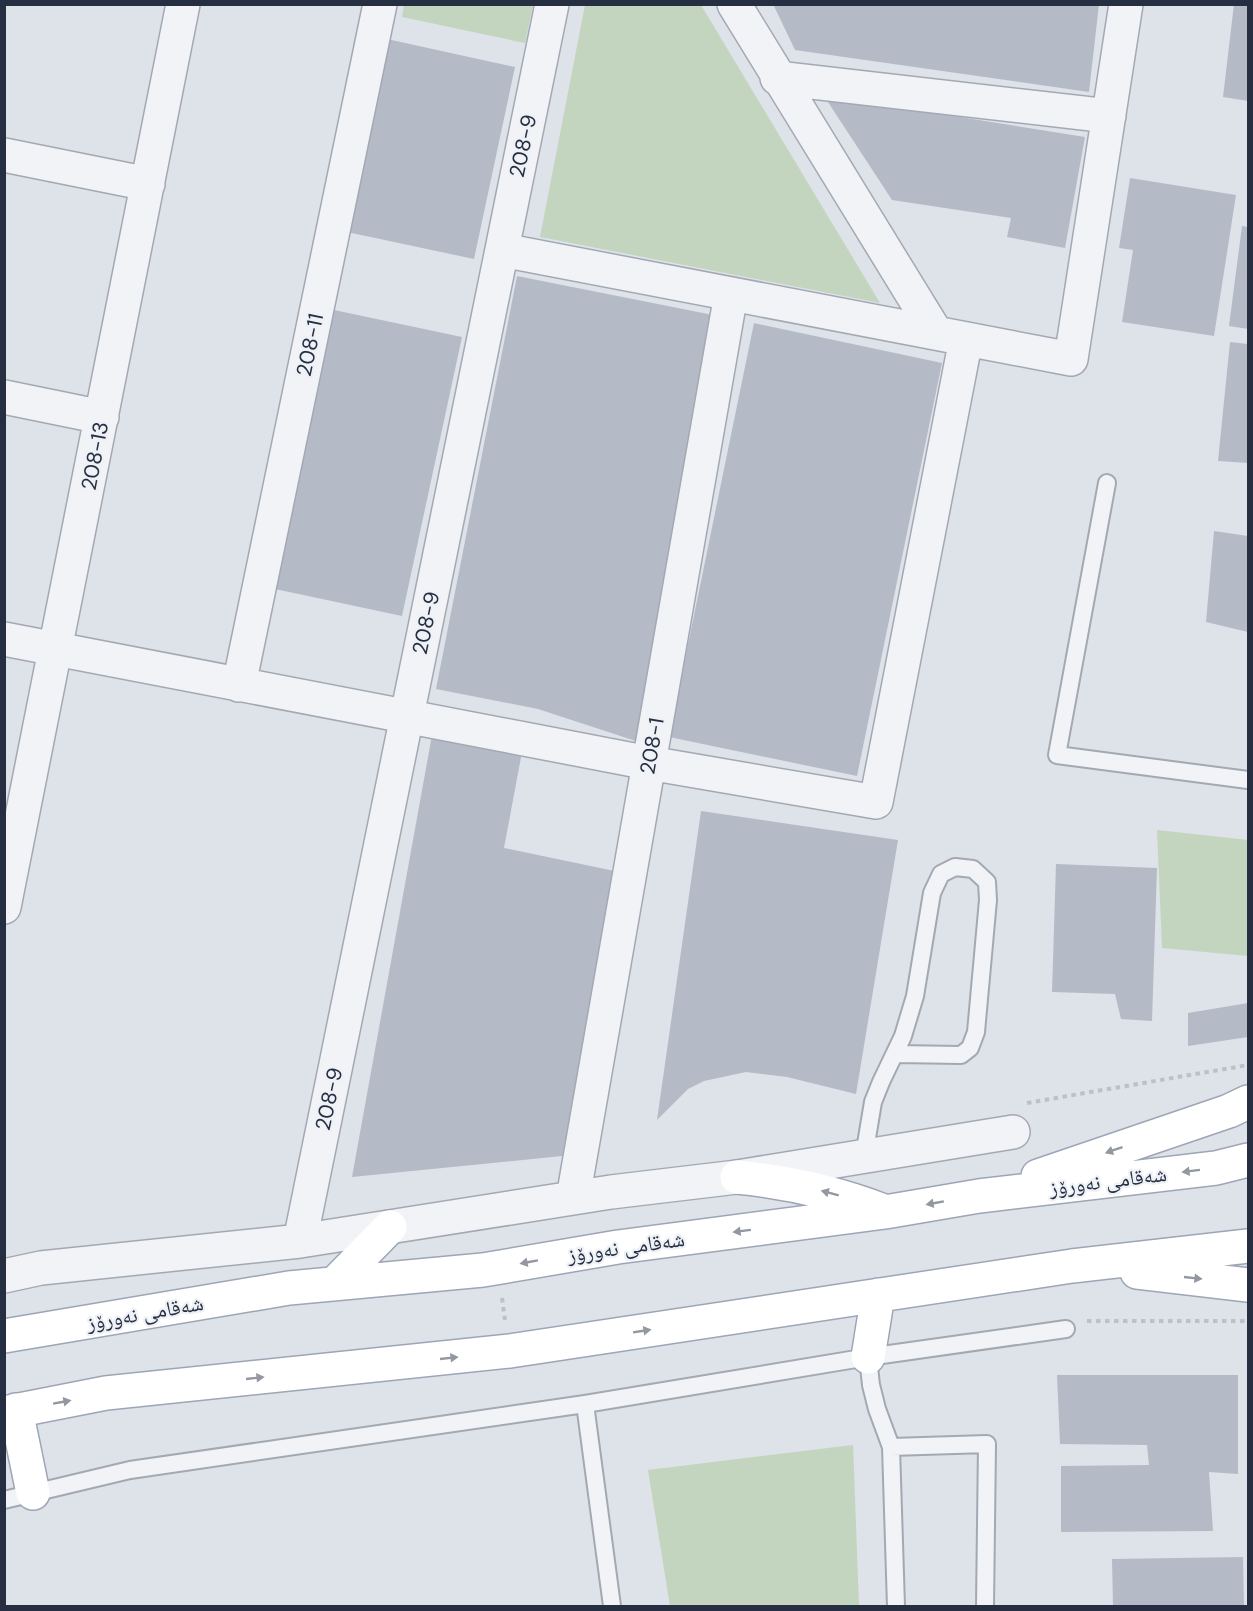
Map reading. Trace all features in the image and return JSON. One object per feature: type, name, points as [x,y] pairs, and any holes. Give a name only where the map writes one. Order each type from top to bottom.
[{"type":"main road","points":[[979,1196],[1219,1115],[1248,1102]]},
{"type":"main road","name":"شەقامی نەورۆز","points":[[4,1336],[290,1288],[483,1270],[618,1247],[885,1212],[979,1196],[1216,1168],[1248,1160]]},
{"type":"main road","points":[[737,1177],[813,1188],[849,1198],[885,1212]]},
{"type":"main road","points":[[334,1284],[390,1227]]},
{"type":"main road","points":[[19,1497],[10,1411],[106,1394],[510,1351],[1072,1266],[1248,1246]]},
{"type":"main road","points":[[1072,1266],[1248,1285]]},
{"type":"main road","points":[[868,1357],[878,1295]]},
{"type":"street","name":"208-13","points":[[4,907],[57,649],[183,4]]},
{"type":"street","name":"208-11","points":[[239,685],[380,4]]},
{"type":"street","name":"208-9","points":[[300,1241],[552,4]]},
{"type":"street","points":[[4,639],[649,763],[876,802],[951,336],[777,78],[734,4]]},
{"type":"street","points":[[502,250],[1071,359],[1125,4]]},
{"type":"street","points":[[777,78],[1109,116]]},
{"type":"street","points":[[4,156],[148,184]]},
{"type":"street","name":"208-1","points":[[573,1198],[731,294]]},
{"type":"street","points":[[4,398],[102,417]]},
{"type":"street","points":[[4,1276],[41,1269],[300,1241],[573,1198],[737,1177],[1013,1132]]},
{"type":"lane","points":[[1107,483],[1057,755],[1248,780]]},
{"type":"lane","points":[[864,1156],[873,1102],[896,1054],[915,996],[932,893],[941,874],[954,867],[973,869],[987,882],[988,900],[976,1032],[970,1048],[961,1055],[896,1054]]},
{"type":"lane","points":[[19,1497],[130,1470],[585,1404],[868,1357],[1066,1329]]},
{"type":"lane","points":[[868,1357],[871,1385],[877,1409],[891,1447],[896,1606]]},
{"type":"lane","points":[[585,1404],[612,1606]]},
{"type":"lane","points":[[891,1447],[987,1444],[985,1606]]},
{"type":"green space","points":[[404,4],[533,5],[525,43],[402,17]]},
{"type":"green space","points":[[585,5],[701,5],[880,303],[540,237]]},
{"type":"green space","points":[[1157,830],[1248,840],[1248,956],[1162,948]]},
{"type":"green space","points":[[853,1445],[859,1606],[670,1606],[648,1470]]},
{"type":"building","points":[[773,4],[1099,4],[1089,92],[795,50]]},
{"type":"building","points":[[1234,4],[1248,4],[1248,101],[1223,97]]},
{"type":"building","points":[[387,39],[515,67],[474,259],[347,232]]},
{"type":"building","points":[[826,99],[948,115],[1085,137],[1065,248],[1007,237],[1011,218],[892,200]]},
{"type":"building","points":[[1130,178],[1236,195],[1214,336],[1122,322],[1133,250],[1119,248]]},
{"type":"building","points":[[1242,226],[1248,227],[1248,329],[1229,326]]},
{"type":"building","points":[[517,276],[718,316],[651,746],[538,709],[436,689]]},
{"type":"building","points":[[334,310],[462,337],[402,616],[275,589]]},
{"type":"building","points":[[754,323],[942,363],[857,776],[669,737]]},
{"type":"building","points":[[1230,342],[1248,344],[1248,463],[1218,461]]},
{"type":"building","points":[[1214,531],[1248,536],[1248,632],[1206,622]]},
{"type":"building","points":[[432,735],[522,752],[504,848],[624,873],[572,1155],[352,1177]]},
{"type":"building","points":[[701,811],[898,840],[856,1094],[787,1077],[746,1072],[704,1081],[688,1089],[657,1120]]},
{"type":"building","points":[[1056,864],[1157,868],[1152,1021],[1121,1019],[1115,994],[1052,992]]},
{"type":"building","points":[[1248,1003],[1248,1037],[1188,1046],[1188,1013]]},
{"type":"building","points":[[1057,1375],[1238,1375],[1238,1474],[1209,1472],[1213,1531],[1061,1532],[1061,1466],[1149,1465],[1147,1445],[1060,1444]]},
{"type":"building","points":[[1243,1557],[1244,1606],[1113,1606],[1112,1559]]}]
